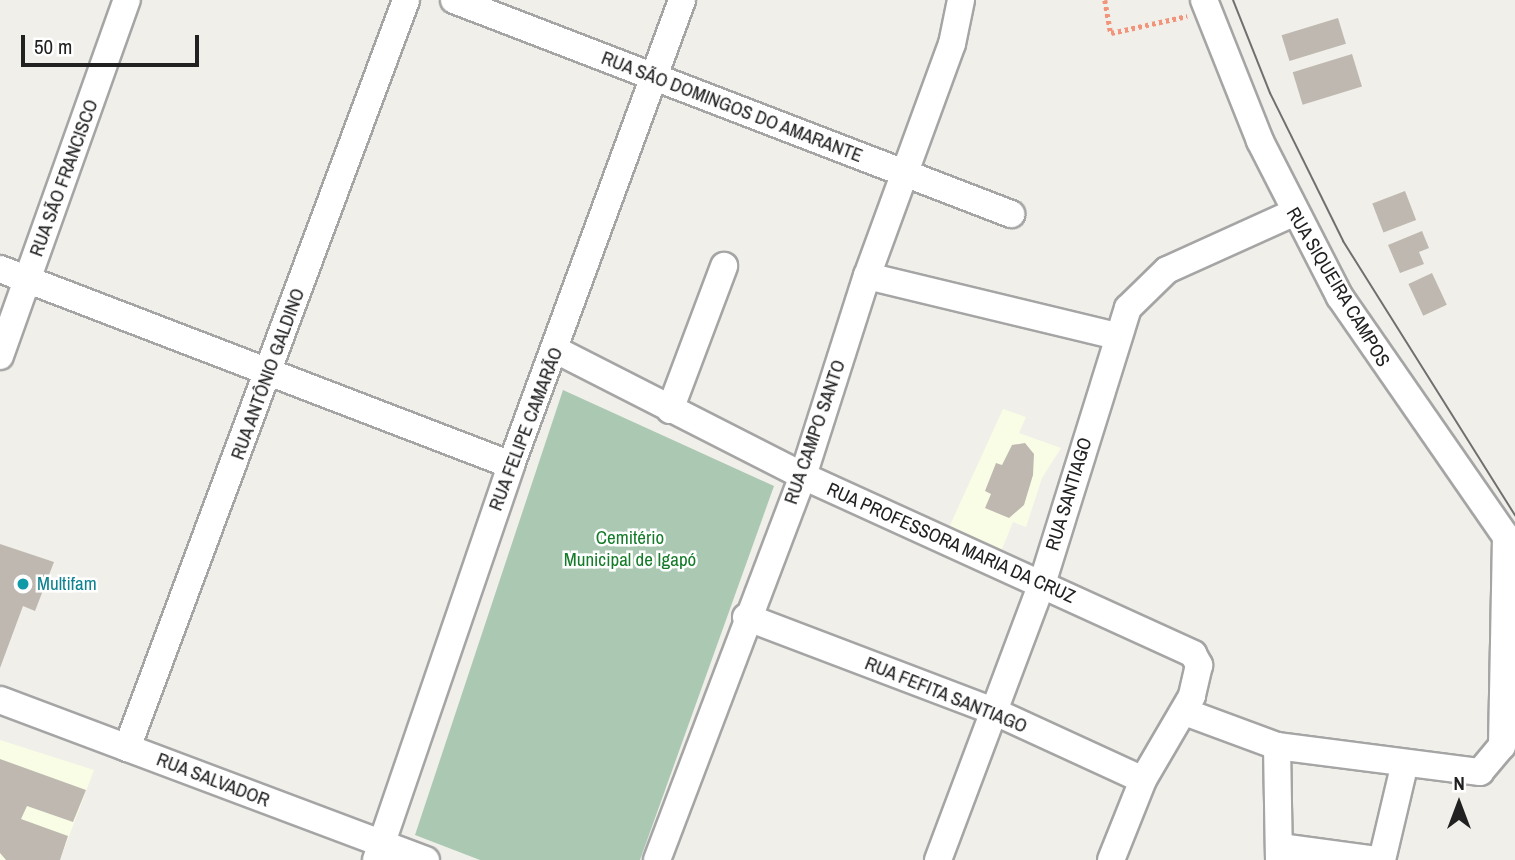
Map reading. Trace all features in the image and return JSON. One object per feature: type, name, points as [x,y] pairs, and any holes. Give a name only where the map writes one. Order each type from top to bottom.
[{"type":"street","name":"RUA SÃO FRANCISCO","points":[[0,356],[127,0]]},
{"type":"street","name":"RUA ANTÔNIO GALDINO","points":[[127,748],[406,0]]},
{"type":"street","name":"RUA SÃO DOMINGOS DO AMARANTE","points":[[454,0],[1011,214]]},
{"type":"street","name":"RUA FELIPE CAMARÃO","points":[[379,852],[511,465],[556,350],[681,0]]},
{"type":"street","name":"RUA CAMPO SANTO","points":[[657,860],[746,617],[803,476],[866,276],[905,175],[961,0]]},
{"type":"street","name":"RUA SIQUEIRA CAMPOS","points":[[1206,5],[1293,213],[1397,385],[1511,543]]},
{"type":"street","name":"RUA SANTIAGO","points":[[938,860],[990,710],[1042,584],[1117,336],[1147,284],[1293,213]]},
{"type":"street","points":[[670,410],[724,266]]},
{"type":"street","points":[[0,269],[270,370],[511,465]]},
{"type":"street","points":[[866,276],[1117,336]]},
{"type":"street","name":"RUA PROFESSORA MARIA DA CRUZ","points":[[556,350],[803,476],[1042,584],[1196,658],[1185,712]]},
{"type":"street","points":[[1111,860],[1143,780],[1185,712],[1277,746],[1471,774],[1487,768],[1499,752],[1511,543]]},
{"type":"street","name":"RUA FEFITA SANTIAGO","points":[[746,617],[990,710],[1143,780]]},
{"type":"street","name":"RUA SALVADOR","points":[[0,700],[127,748],[379,852],[426,860]]},
{"type":"street","points":[[1277,746],[1279,853],[1380,860],[1404,766]]},
{"type":"path","points":[[1105,0],[1111,33],[1206,5]]},
{"type":"shaded area","points":[[1003,409],[1026,417],[1019,433],[1061,448],[1042,478],[1026,527],[1013,522],[998,559],[946,534]]},
{"type":"shaded area","points":[[0,740],[94,770],[60,860],[0,860]]},
{"type":"green space","name":"Cemitério Municipal de Igapó","points":[[563,390],[774,486],[640,860],[480,860],[415,835]]},
{"type":"building","points":[[1338,18],[1346,44],[1289,61],[1282,35]]},
{"type":"building","points":[[1352,54],[1362,87],[1303,105],[1293,72]]},
{"type":"building","points":[[1405,191],[1416,220],[1383,232],[1372,204]]},
{"type":"building","points":[[1422,231],[1429,248],[1419,252],[1424,264],[1400,273],[1388,245]]},
{"type":"building","points":[[1432,273],[1447,305],[1423,316],[1408,284]]},
{"type":"building","points":[[1025,443],[1034,454],[1033,475],[1024,505],[1009,518],[985,508],[991,494],[985,491],[996,463],[1002,465],[1012,445]]},
{"type":"building","name":"Multifam","points":[[0,544],[54,562],[35,611],[23,606],[0,668]]},
{"type":"building","points":[[0,759],[86,790],[73,822],[27,806],[21,819],[68,836],[60,860],[6,860],[0,853]]},
{"type":"tram line","points":[[1233,0],[1270,93],[1343,241],[1515,515]]},
{"type":"place","name":"Multifam","points":[[23,584]]}]
